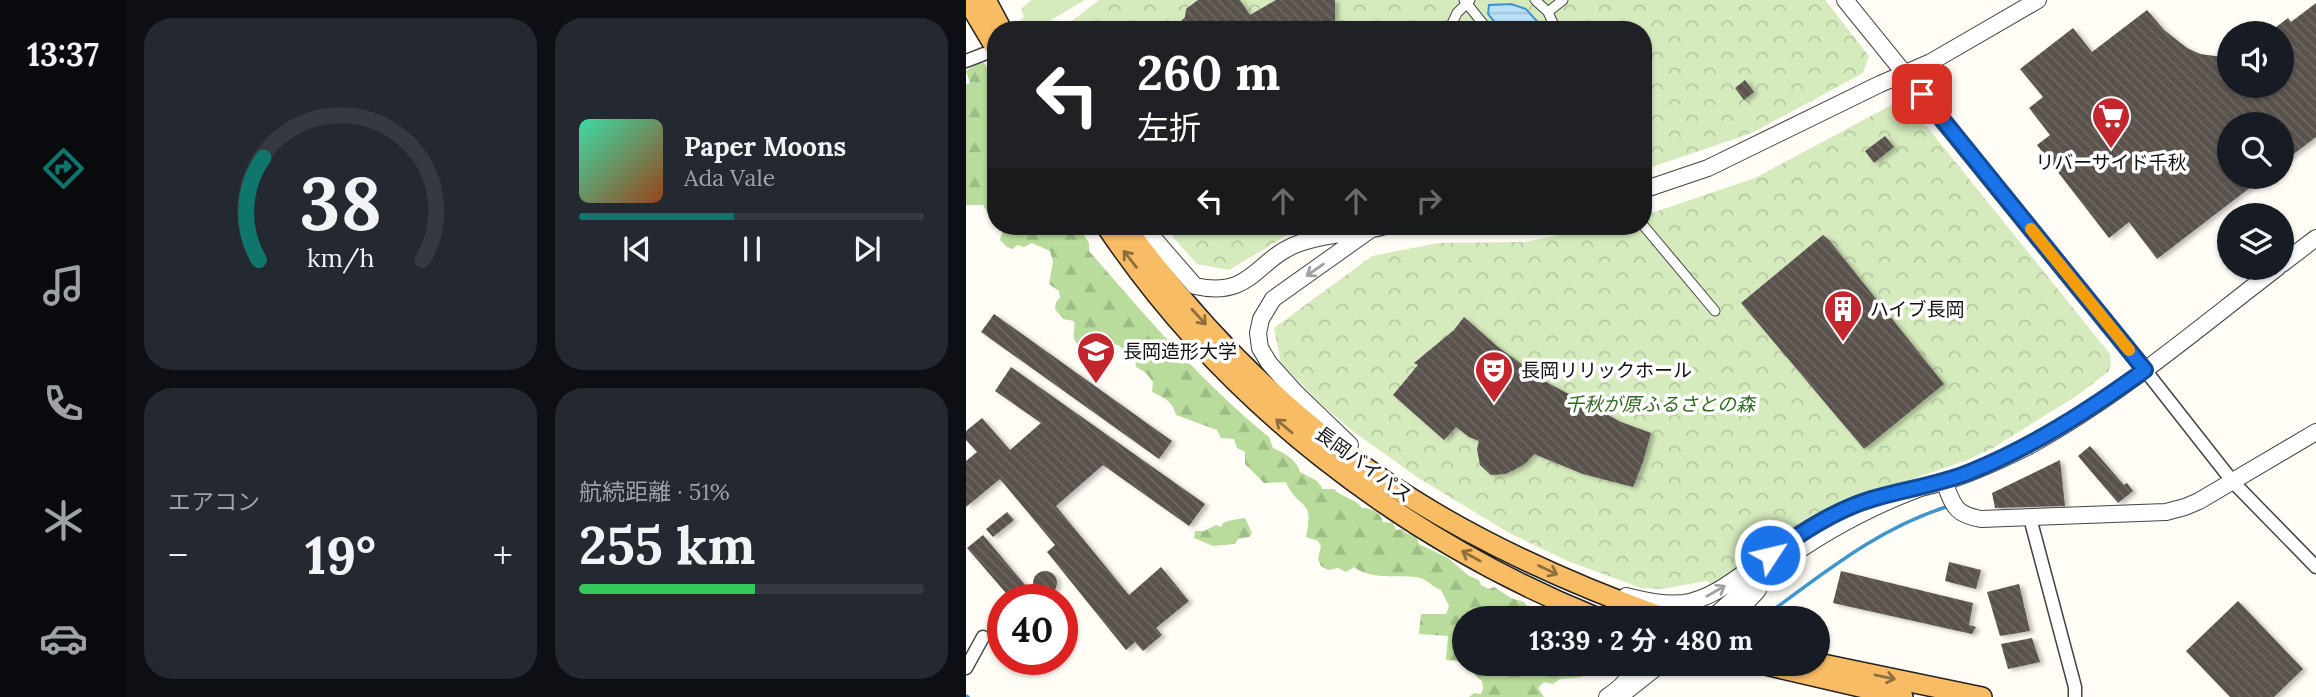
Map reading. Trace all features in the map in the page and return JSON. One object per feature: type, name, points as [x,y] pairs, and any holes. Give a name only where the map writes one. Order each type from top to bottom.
[{"type":"highway","points":[[974,2],[993,21]]},
{"type":"highway","points":[[974,2],[987,43]]},
{"type":"highway","name":"長岡バイパス","points":[[1113,235],[1184,327],[1228,374],[1271,415],[1350,479],[1388,506],[1512,579],[1572,606]]},
{"type":"highway","name":"長岡バイパス","points":[[1132,235],[1202,320],[1271,390],[1352,458],[1422,506],[1507,552],[1635,606]]},
{"type":"highway","points":[[1830,665],[1982,697]]},
{"type":"highway","points":[[1813,676],[1903,697]]},
{"type":"street","points":[[1535,0],[1548,12],[1552,21]]},
{"type":"street","points":[[1548,12],[1563,0]]},
{"type":"street","points":[[1845,0],[2233,482],[2316,567]]},
{"type":"street","points":[[1652,187],[1709,169],[1931,62],[2038,0]]},
{"type":"street","points":[[1453,21],[1467,1],[1481,21]]},
{"type":"street","points":[[966,61],[987,53]]},
{"type":"street","points":[[1151,235],[1195,286],[1220,289],[1239,285],[1297,244],[1331,235]]},
{"type":"street","points":[[1368,235],[1273,299],[1261,319],[1258,332],[1260,348],[1269,363],[1336,434],[1401,484],[1422,506]]},
{"type":"street","points":[[1651,235],[1715,311]]},
{"type":"street","points":[[2294,255],[2316,239]]},
{"type":"street","points":[[1579,584],[1662,604],[1698,600],[1731,582],[1808,528],[1871,499],[1944,482],[2044,437],[2145,370],[2261,280]]},
{"type":"street","points":[[1944,482],[1954,506],[1960,513],[1982,519],[2166,512],[2185,507],[2233,482],[2316,432]]},
{"type":"street","points":[[1726,606],[1776,565],[1806,546],[1919,489]]},
{"type":"street","points":[[1744,606],[1761,588],[1855,528],[1881,506]]},
{"type":"street","points":[[2030,518],[2075,687],[2075,697]]},
{"type":"street","points":[[1512,579],[1534,597],[1554,606]]},
{"type":"street","points":[[966,668],[983,637]]},
{"type":"street","points":[[1607,697],[1630,676]]},
{"type":"street","points":[[1619,697],[1646,676]]},
{"type":"green space","points":[[1031,0],[1085,0],[1049,21],[1020,21],[1024,17],[1021,9]]},
{"type":"green space","points":[[1099,0],[1825,0],[1869,56],[1863,73],[1752,133],[1652,167],[1652,21],[1072,21]]},
{"type":"green space","points":[[984,63],[987,68],[987,212],[983,205],[966,205],[966,84],[970,83],[966,71]]},
{"type":"green space","name":"千秋が原ふるさとの森","points":[[1899,101],[1912,108],[2110,354],[2108,372],[2075,397],[1991,449],[1965,461],[1839,504],[1715,586],[1706,581],[1662,589],[1641,588],[1570,562],[1509,533],[1417,477],[1354,432],[1319,402],[1281,363],[1274,328],[1372,256],[1438,243],[1525,242],[1559,235],[1652,235],[1652,213],[1755,178]]},
{"type":"green space","points":[[1001,235],[1084,235],[1089,243],[1089,251],[1153,324],[1220,394],[1269,437],[1273,448],[1293,460],[1300,472],[1317,481],[1323,489],[1334,489],[1362,508],[1375,511],[1383,522],[1393,523],[1396,530],[1402,529],[1416,536],[1419,544],[1448,558],[1469,576],[1479,580],[1481,585],[1489,589],[1494,587],[1527,606],[1452,606],[1452,661],[1446,660],[1448,636],[1419,634],[1421,614],[1446,614],[1449,606],[1441,590],[1416,577],[1368,574],[1354,567],[1346,572],[1338,568],[1328,570],[1321,566],[1318,559],[1321,546],[1318,541],[1306,537],[1307,509],[1295,497],[1286,482],[1264,483],[1245,464],[1245,452],[1237,448],[1234,439],[1221,438],[1217,430],[1176,415],[1167,400],[1152,392],[1153,382],[1146,373],[1136,367],[1135,358],[1124,353],[1120,346],[1114,344],[1089,351],[1078,345],[1074,338],[1074,321],[1063,319],[1055,309],[1060,298],[1059,291],[1049,284],[1053,261],[1050,251],[1032,243],[1024,247],[1018,245],[1012,249],[1000,240]]},
{"type":"green space","points":[[1171,235],[1287,235],[1229,270],[1197,264]]},
{"type":"green space","points":[[1245,518],[1252,533],[1249,537],[1238,539],[1235,544],[1213,546],[1194,538],[1195,531],[1204,531],[1216,525],[1221,527],[1223,523]]},
{"type":"green space","points":[[1476,676],[1582,676],[1560,679],[1553,684],[1544,682],[1538,688],[1544,697],[1469,697],[1474,693],[1481,694],[1482,681]]},
{"type":"water","points":[[1511,4],[1526,9],[1537,21],[1494,21],[1488,14],[1489,5]]},
{"type":"building","points":[[1198,0],[1240,0],[1250,15],[1276,0],[1335,0],[1335,20],[1181,21],[1185,17],[1186,9]]},
{"type":"building","points":[[2316,3],[2316,137],[2294,154],[2294,112],[2217,112],[2217,189],[2248,189],[2230,203],[2217,203],[2217,213],[2157,259],[2129,222],[2109,238],[2037,145],[2050,135],[2029,108],[2043,97],[2020,69],[2073,28],[2092,52],[2147,10],[2164,30],[2187,48],[2200,54],[2217,56],[2217,98],[2294,98],[2292,21]]},
{"type":"building","points":[[1745,80],[1754,92],[1744,100],[1735,88]]},
{"type":"building","points":[[1885,136],[1894,147],[1874,163],[1865,151]]},
{"type":"building","name":"ハイブ長岡","points":[[1823,235],[1944,384],[1864,449],[1741,303]]},
{"type":"building","points":[[994,314],[1172,441],[1159,459],[981,332]]},
{"type":"building","name":"長岡リリックホール","points":[[1464,317],[1498,347],[1548,383],[1621,422],[1651,433],[1633,487],[1583,474],[1534,454],[1514,470],[1491,475],[1480,465],[1477,449],[1479,441],[1456,427],[1444,440],[1393,395],[1418,365],[1414,363],[1454,330]]},
{"type":"building","points":[[1011,367],[1205,504],[1189,526],[1103,465],[1056,506],[1129,595],[1161,567],[1189,601],[1156,628],[1162,635],[1143,651],[1135,642],[1126,650],[1078,590],[1078,584],[1073,584],[1047,552],[1055,545],[1000,479],[966,507],[966,461],[977,452],[966,440],[966,431],[982,418],[1010,450],[1041,423],[995,391]]},
{"type":"building","points":[[2090,446],[2124,485],[2127,483],[2133,491],[2118,503],[2078,456]]},
{"type":"building","points":[[2060,460],[2065,506],[1995,508],[1992,493]]},
{"type":"building","points":[[1007,512],[1014,520],[993,537],[986,529]]},
{"type":"building","points":[[983,535],[1024,584],[998,584],[967,548]]},
{"type":"building","points":[[1949,562],[1981,570],[1976,589],[1945,581]]},
{"type":"building","points":[[1841,571],[1973,603],[1969,625],[1976,627],[1972,634],[1833,603]]},
{"type":"building","points":[[1040,572],[1050,572],[1056,578],[1057,584],[1033,584],[1036,574]]},
{"type":"building","points":[[2019,584],[2030,631],[2000,636],[1987,592]]},
{"type":"building","points":[[2238,601],[2303,669],[2274,697],[2230,697],[2186,651]]},
{"type":"building","points":[[2032,638],[2040,662],[2008,669],[2001,644]]},
{"type":"waterway","points":[[1779,606],[1875,539],[1923,515],[1949,506]]},
{"type":"slow traffic","points":[[2031,229],[2129,350]]},
{"type":"place","name":"リバーサイド千秋","points":[[2111,150]]},
{"type":"place","name":"ハイブ長岡","points":[[1843,343]]},
{"type":"place","name":"長岡造形大学","points":[[1096,385]]},
{"type":"place","name":"長岡リリックホール","points":[[1494,404]]},
{"type":"route","points":[[1770,555],[1808,528],[1871,499],[1944,482],[2022,449],[2082,414],[2145,370],[1922,94]]}]
